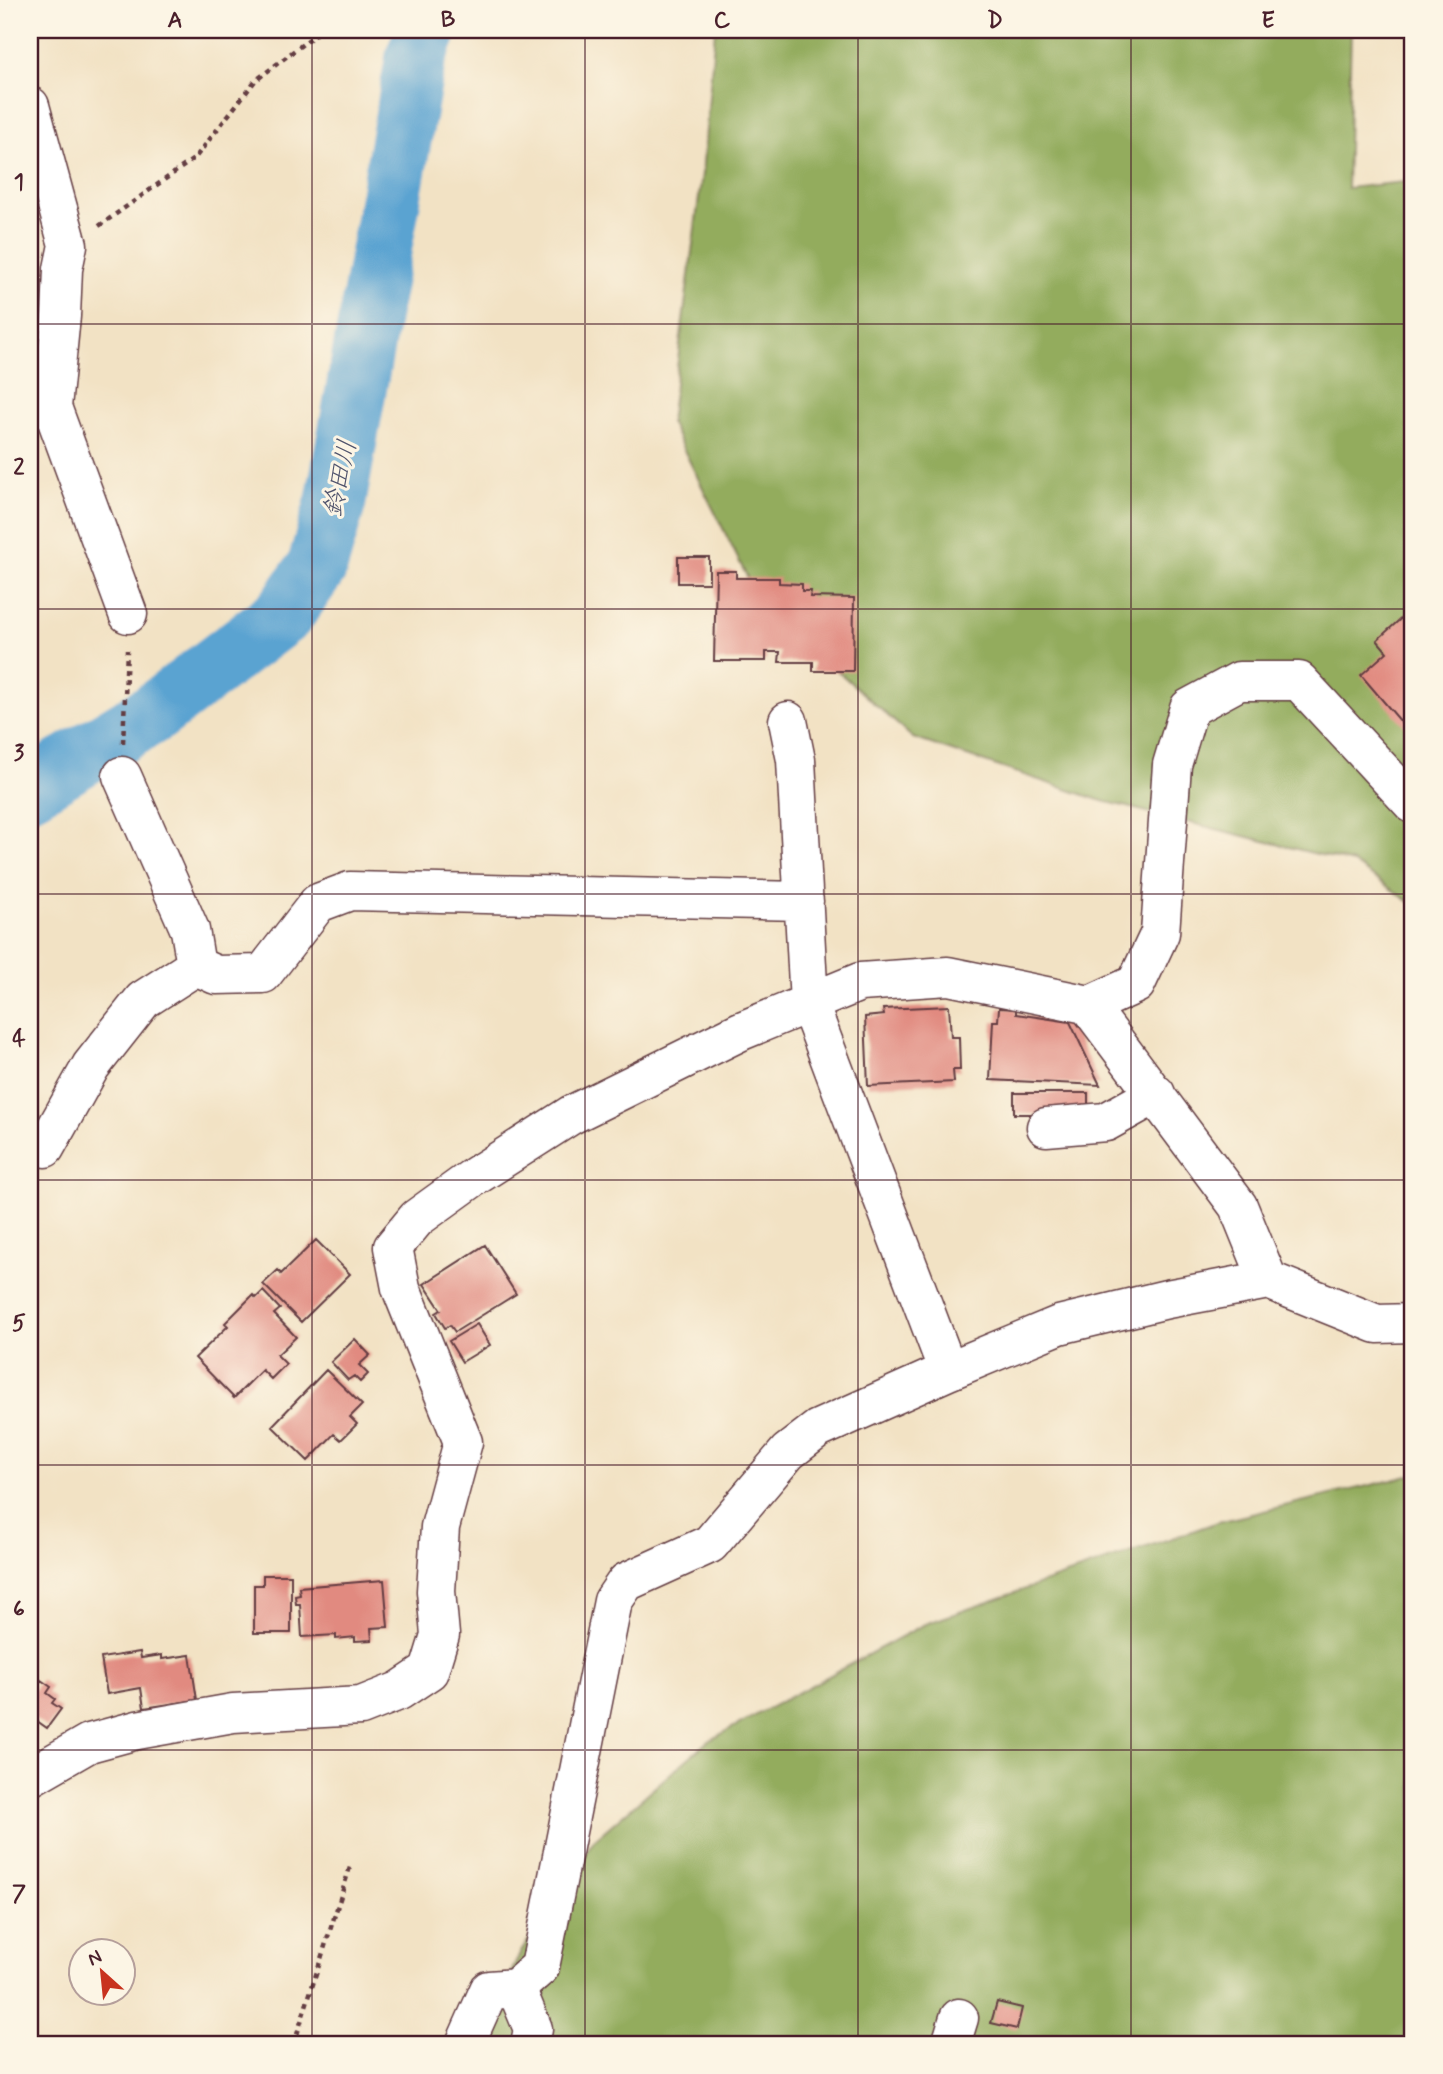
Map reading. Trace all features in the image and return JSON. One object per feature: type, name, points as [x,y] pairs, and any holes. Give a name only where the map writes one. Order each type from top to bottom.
[{"type":"street","points":[[30,106],[68,245],[63,269],[52,407],[128,614]]},
{"type":"street","points":[[30,1777],[89,1743],[136,1730],[233,1713],[361,1706],[399,1691],[429,1671],[440,1635],[436,1591],[439,1527],[463,1442],[401,1288],[393,1247],[417,1218],[471,1180],[571,1115],[741,1031],[860,982],[948,976],[1088,1005],[1136,984],[1160,933],[1172,765],[1189,708],[1240,681],[1299,681],[1413,804]]},
{"type":"street","points":[[788,721],[796,760],[809,1004],[948,1371]]},
{"type":"street","points":[[122,776],[190,930],[196,966]]},
{"type":"street","points":[[196,966],[216,975],[262,974],[318,903],[349,891],[804,901]]},
{"type":"street","points":[[45,1148],[91,1066],[144,1000],[196,966]]},
{"type":"street","points":[[1088,1005],[1238,1206],[1268,1280]]},
{"type":"street","points":[[1046,1127],[1106,1122],[1156,1094]]},
{"type":"street","points":[[465,2044],[489,1990],[516,1987],[540,1967],[613,1601],[626,1582],[710,1544],[788,1452],[818,1429],[1059,1325],[1167,1299],[1268,1280],[1377,1324],[1413,1323]]},
{"type":"street","points":[[516,1987],[533,2029],[530,2044]]},
{"type":"path","points":[[68,245],[135,202],[195,158],[255,81],[321,30]]},
{"type":"path","points":[[122,776],[128,614]]},
{"type":"path","points":[[294,2044],[351,1864]]},
{"type":"green space","points":[[715,30],[1351,30],[1347,188],[1413,181],[1413,904],[1353,863],[1099,800],[913,738],[759,601],[670,422],[702,174]]},
{"type":"green space","points":[[1413,1475],[1413,2044],[476,2044],[521,1952],[594,1840],[708,1741],[925,1624],[1218,1522]]},
{"type":"building","points":[[33,302],[39,328],[30,330],[30,303]]},
{"type":"building","points":[[678,557],[709,557],[709,583],[678,583]]},
{"type":"building","points":[[716,571],[736,571],[736,578],[779,578],[779,583],[802,584],[802,591],[811,591],[810,597],[854,598],[853,671],[813,671],[813,662],[779,662],[780,652],[766,652],[766,661],[714,661]]},
{"type":"building","points":[[1406,614],[1413,623],[1413,736],[1361,675],[1387,652],[1377,640]]},
{"type":"building","points":[[949,1006],[951,1037],[959,1037],[960,1070],[953,1070],[954,1082],[868,1086],[865,1017],[884,1015],[883,1009]]},
{"type":"building","points":[[999,1008],[1016,1009],[1016,1014],[1070,1022],[1100,1085],[990,1080],[993,1021],[998,1021]]},
{"type":"building","points":[[1014,1093],[1088,1093],[1088,1114],[1014,1114]]},
{"type":"building","points":[[316,1240],[350,1274],[301,1322],[263,1284],[278,1270],[281,1274]]},
{"type":"building","points":[[485,1245],[516,1294],[455,1332],[450,1325],[445,1328],[436,1313],[441,1310],[424,1284]]},
{"type":"building","points":[[263,1291],[280,1309],[274,1314],[296,1337],[277,1355],[286,1364],[271,1379],[262,1370],[234,1398],[195,1358],[228,1326],[225,1323],[253,1295],[256,1298]]},
{"type":"building","points":[[477,1324],[490,1345],[462,1362],[449,1341]]},
{"type":"building","points":[[355,1339],[370,1355],[359,1365],[368,1374],[360,1382],[354,1376],[348,1380],[331,1362]]},
{"type":"building","points":[[326,1370],[362,1405],[350,1417],[357,1424],[341,1440],[334,1434],[308,1461],[272,1426]]},
{"type":"building","points":[[263,1575],[291,1575],[291,1633],[254,1633],[254,1585],[263,1585]]},
{"type":"building","points":[[384,1580],[388,1627],[371,1628],[372,1640],[355,1641],[355,1637],[336,1639],[336,1635],[302,1637],[300,1604],[296,1604],[295,1596],[300,1595],[299,1587]]},
{"type":"building","points":[[140,1652],[141,1658],[162,1655],[162,1659],[190,1655],[197,1700],[144,1708],[141,1688],[107,1694],[101,1658]]},
{"type":"building","points":[[41,1680],[51,1687],[47,1693],[55,1699],[52,1703],[61,1709],[47,1728],[30,1716],[31,1694]]},
{"type":"building","points":[[997,2002],[1022,2008],[1017,2029],[991,2023]]},
{"type":"waterway","name":"鈴田川","points":[[30,788],[155,712],[284,614],[317,567],[336,501],[416,57],[427,30]]}]
